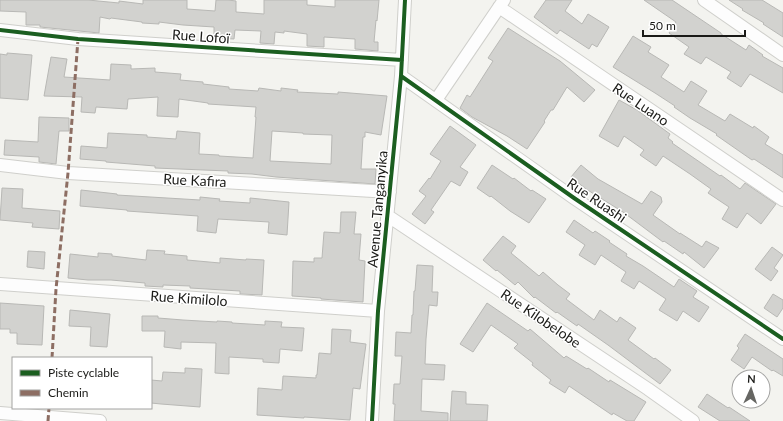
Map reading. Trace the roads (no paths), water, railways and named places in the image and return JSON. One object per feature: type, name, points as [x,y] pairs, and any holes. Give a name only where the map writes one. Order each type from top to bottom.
[{"type":"street","name":"Avenue Tanganyika","points":[[372,421],[378,311],[401,76],[406,0]]},
{"type":"street","points":[[704,0],[783,55]]},
{"type":"street","points":[[436,100],[502,4]]},
{"type":"street","name":"Rue Luano","points":[[502,4],[783,200]]},
{"type":"street","name":"Rue Lofoï","points":[[0,30],[78,39],[402,60]]},
{"type":"street","name":"Rue Ruashi","points":[[401,76],[574,198],[783,339]]},
{"type":"street","name":"Rue Kafira","points":[[0,165],[68,173],[390,192]]},
{"type":"street","name":"Rue Kilobelobe","points":[[388,216],[648,389],[693,421]]},
{"type":"street","name":"Rue Kimilolo","points":[[0,284],[378,311]]},
{"type":"street","points":[[0,414],[100,421]]}]
